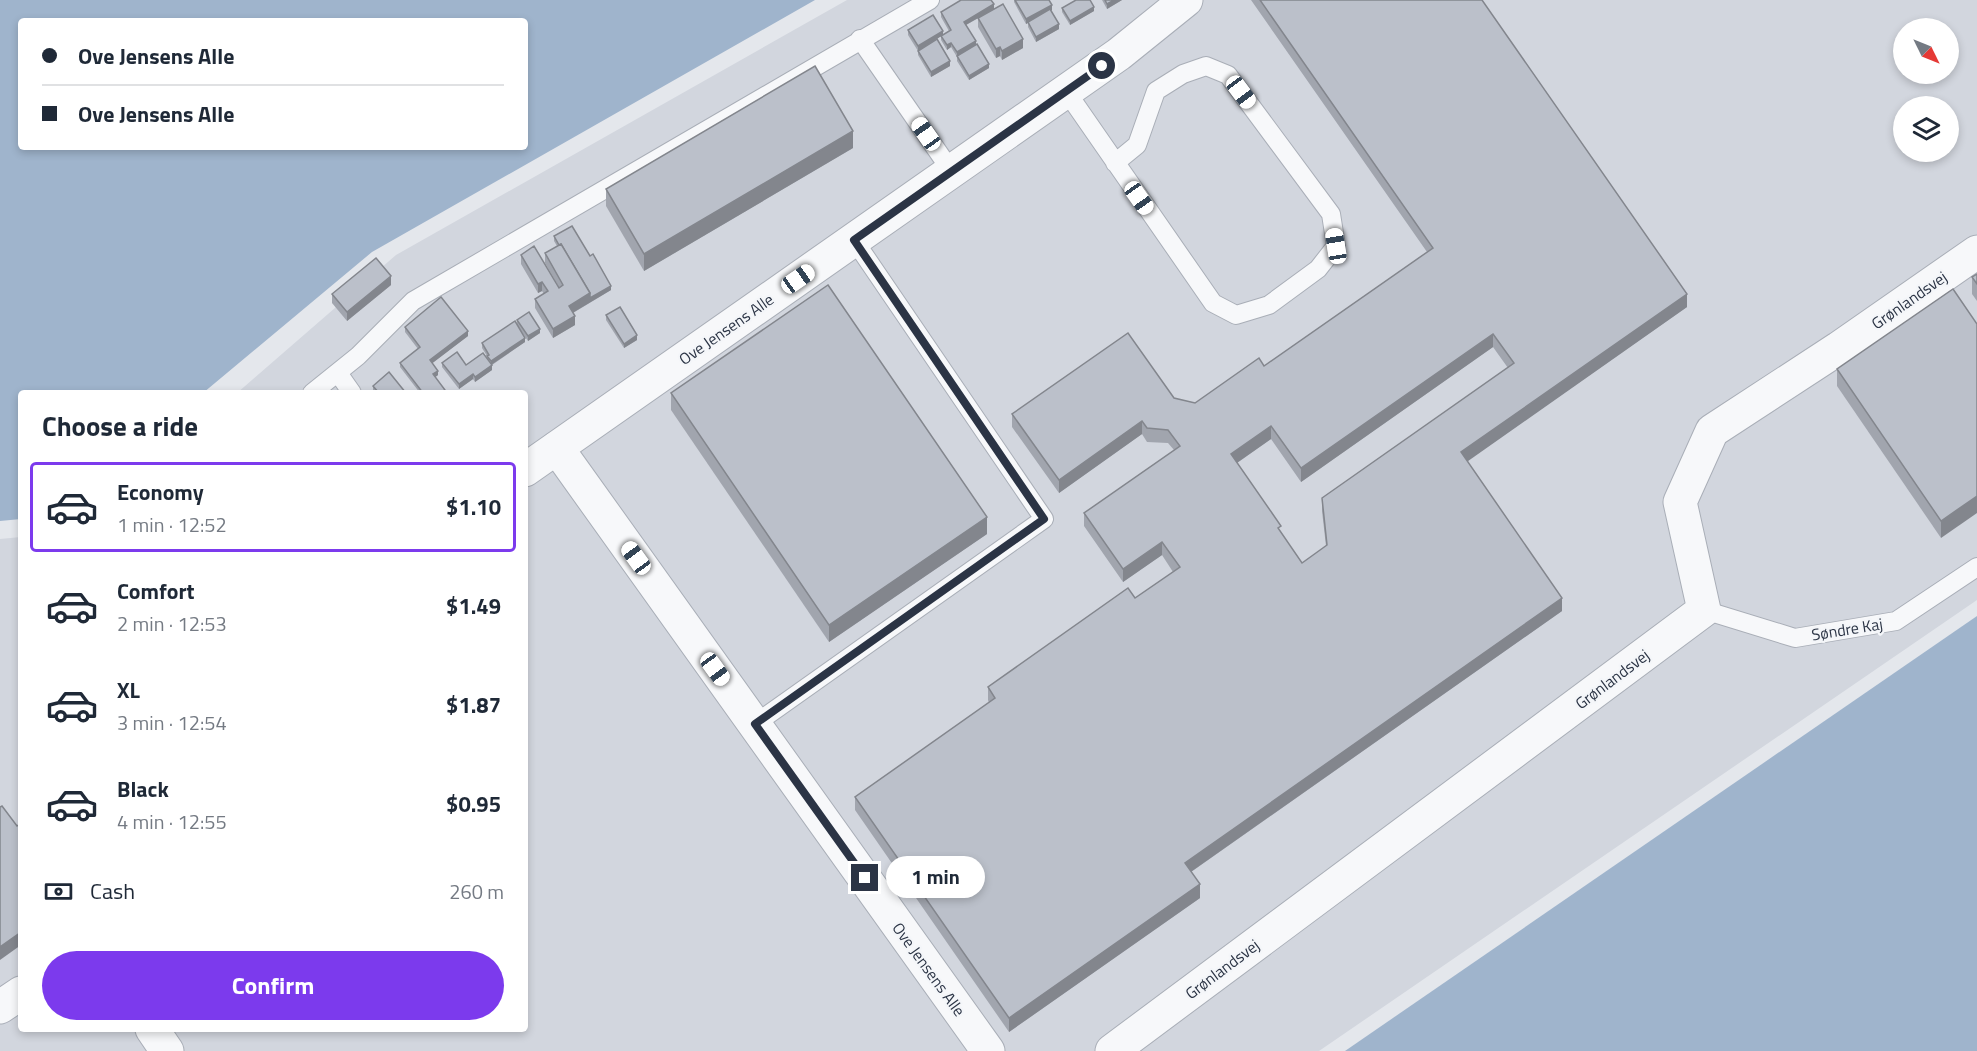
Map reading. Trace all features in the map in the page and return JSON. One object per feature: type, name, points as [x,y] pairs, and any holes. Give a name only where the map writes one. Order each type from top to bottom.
[{"type":"street","name":"Ove Jensens Alle","points":[[528,468],[1119,54],[1186,0]]},
{"type":"street","name":"Grønlandsvej","points":[[1113,1051],[1704,610],[1680,502],[1712,431],[1839,348],[1977,252]]},
{"type":"street","name":"Ove Jensens Alle","points":[[557,448],[988,1051]]},
{"type":"street","points":[[0,1007],[18,995]]},
{"type":"street","points":[[154,1032],[167,1051]]},
{"type":"lane","points":[[316,390],[358,356],[412,301],[930,0]]},
{"type":"lane","points":[[860,39],[952,172]]},
{"type":"lane","points":[[1066,91],[1115,163],[1213,303],[1236,315],[1269,305],[1318,269],[1336,246],[1331,214],[1228,75],[1206,66],[1183,74],[1156,91],[1137,144],[1115,163]]},
{"type":"lane","points":[[755,724],[1044,519],[854,240]]},
{"type":"lane","points":[[338,373],[350,390]]},
{"type":"lane","name":"Søndre Kaj","points":[[1704,610],[1795,638],[1896,621],[1977,567]]},
{"type":"shaded area","points":[[847,0],[1977,0],[1977,600],[1319,1051],[0,1051],[0,539],[18,537],[18,1032],[528,1032],[528,390],[240,390],[396,255]]},
{"type":"water","points":[[0,0],[815,0],[372,252],[207,390],[18,390],[18,519],[0,521]]},
{"type":"water","points":[[1977,616],[1977,1051],[1345,1051]]},
{"type":"building","points":[[961,0],[991,0],[994,4],[964,22],[976,41],[957,52],[951,43],[947,45],[941,36],[951,30],[941,12]]},
{"type":"building","points":[[1015,0],[1049,0],[1052,5],[1026,19]]},
{"type":"building","points":[[1076,0],[1090,0],[1094,7],[1070,21],[1062,8]]},
{"type":"building","points":[[1260,0],[1482,0],[1687,294],[1461,452],[1562,598],[1185,863],[1200,884],[1009,1018],[855,797],[995,698],[988,687],[1128,588],[1135,598],[1180,567],[1162,542],[1123,569],[1084,513],[1180,446],[1168,430],[1147,428],[1142,421],[1059,480],[1012,414],[1128,333],[1174,398],[1195,403],[1259,358],[1264,366],[1433,248]],"holes":[[[1493,334],[1514,363],[1322,498],[1327,545],[1302,563],[1278,528],[1281,526],[1231,454],[1271,426],[1301,468]]]},
{"type":"building","points":[[1003,4],[1023,39],[1002,51],[1000,47],[996,49],[978,18]]},
{"type":"building","points":[[1050,9],[1059,24],[1036,37],[1028,22]]},
{"type":"building","points":[[933,15],[943,31],[918,46],[908,30]]},
{"type":"building","points":[[937,39],[950,61],[931,72],[918,51]]},
{"type":"building","points":[[977,44],[989,64],[969,76],[957,56]]},
{"type":"building","points":[[815,66],[853,131],[644,254],[606,189]]},
{"type":"building","points":[[572,226],[590,256],[593,254],[611,286],[590,298],[590,293],[554,236]]},
{"type":"building","points":[[561,244],[590,293],[569,306],[575,316],[553,329],[535,299],[548,291],[542,282],[538,284],[521,255],[534,246],[559,288],[563,285],[545,253]]},
{"type":"building","points":[[376,258],[391,276],[347,312],[332,294]]},
{"type":"building","points":[[1977,274],[1977,284],[1972,277]]},
{"type":"building","points":[[828,285],[987,517],[829,625],[671,393]]},
{"type":"building","points":[[1953,289],[1977,324],[1977,496],[1941,521],[1837,369]]},
{"type":"building","points":[[441,297],[468,331],[430,360],[438,371],[433,374],[445,390],[421,390],[400,363],[420,347],[405,327]]},
{"type":"building","points":[[620,307],[637,335],[624,344],[606,315]]},
{"type":"building","points":[[529,312],[540,329],[528,336],[517,320]]},
{"type":"building","points":[[515,321],[525,338],[491,361],[482,343]]},
{"type":"building","points":[[457,352],[466,365],[483,353],[492,365],[475,377],[473,374],[459,384],[442,363]]},
{"type":"building","points":[[389,372],[404,390],[376,390],[373,386]]},
{"type":"building","points":[[2,806],[18,825],[18,934],[0,947],[0,807]]},
{"type":"route","points":[[865,878],[755,724],[1044,519],[854,240],[1102,66]]}]
